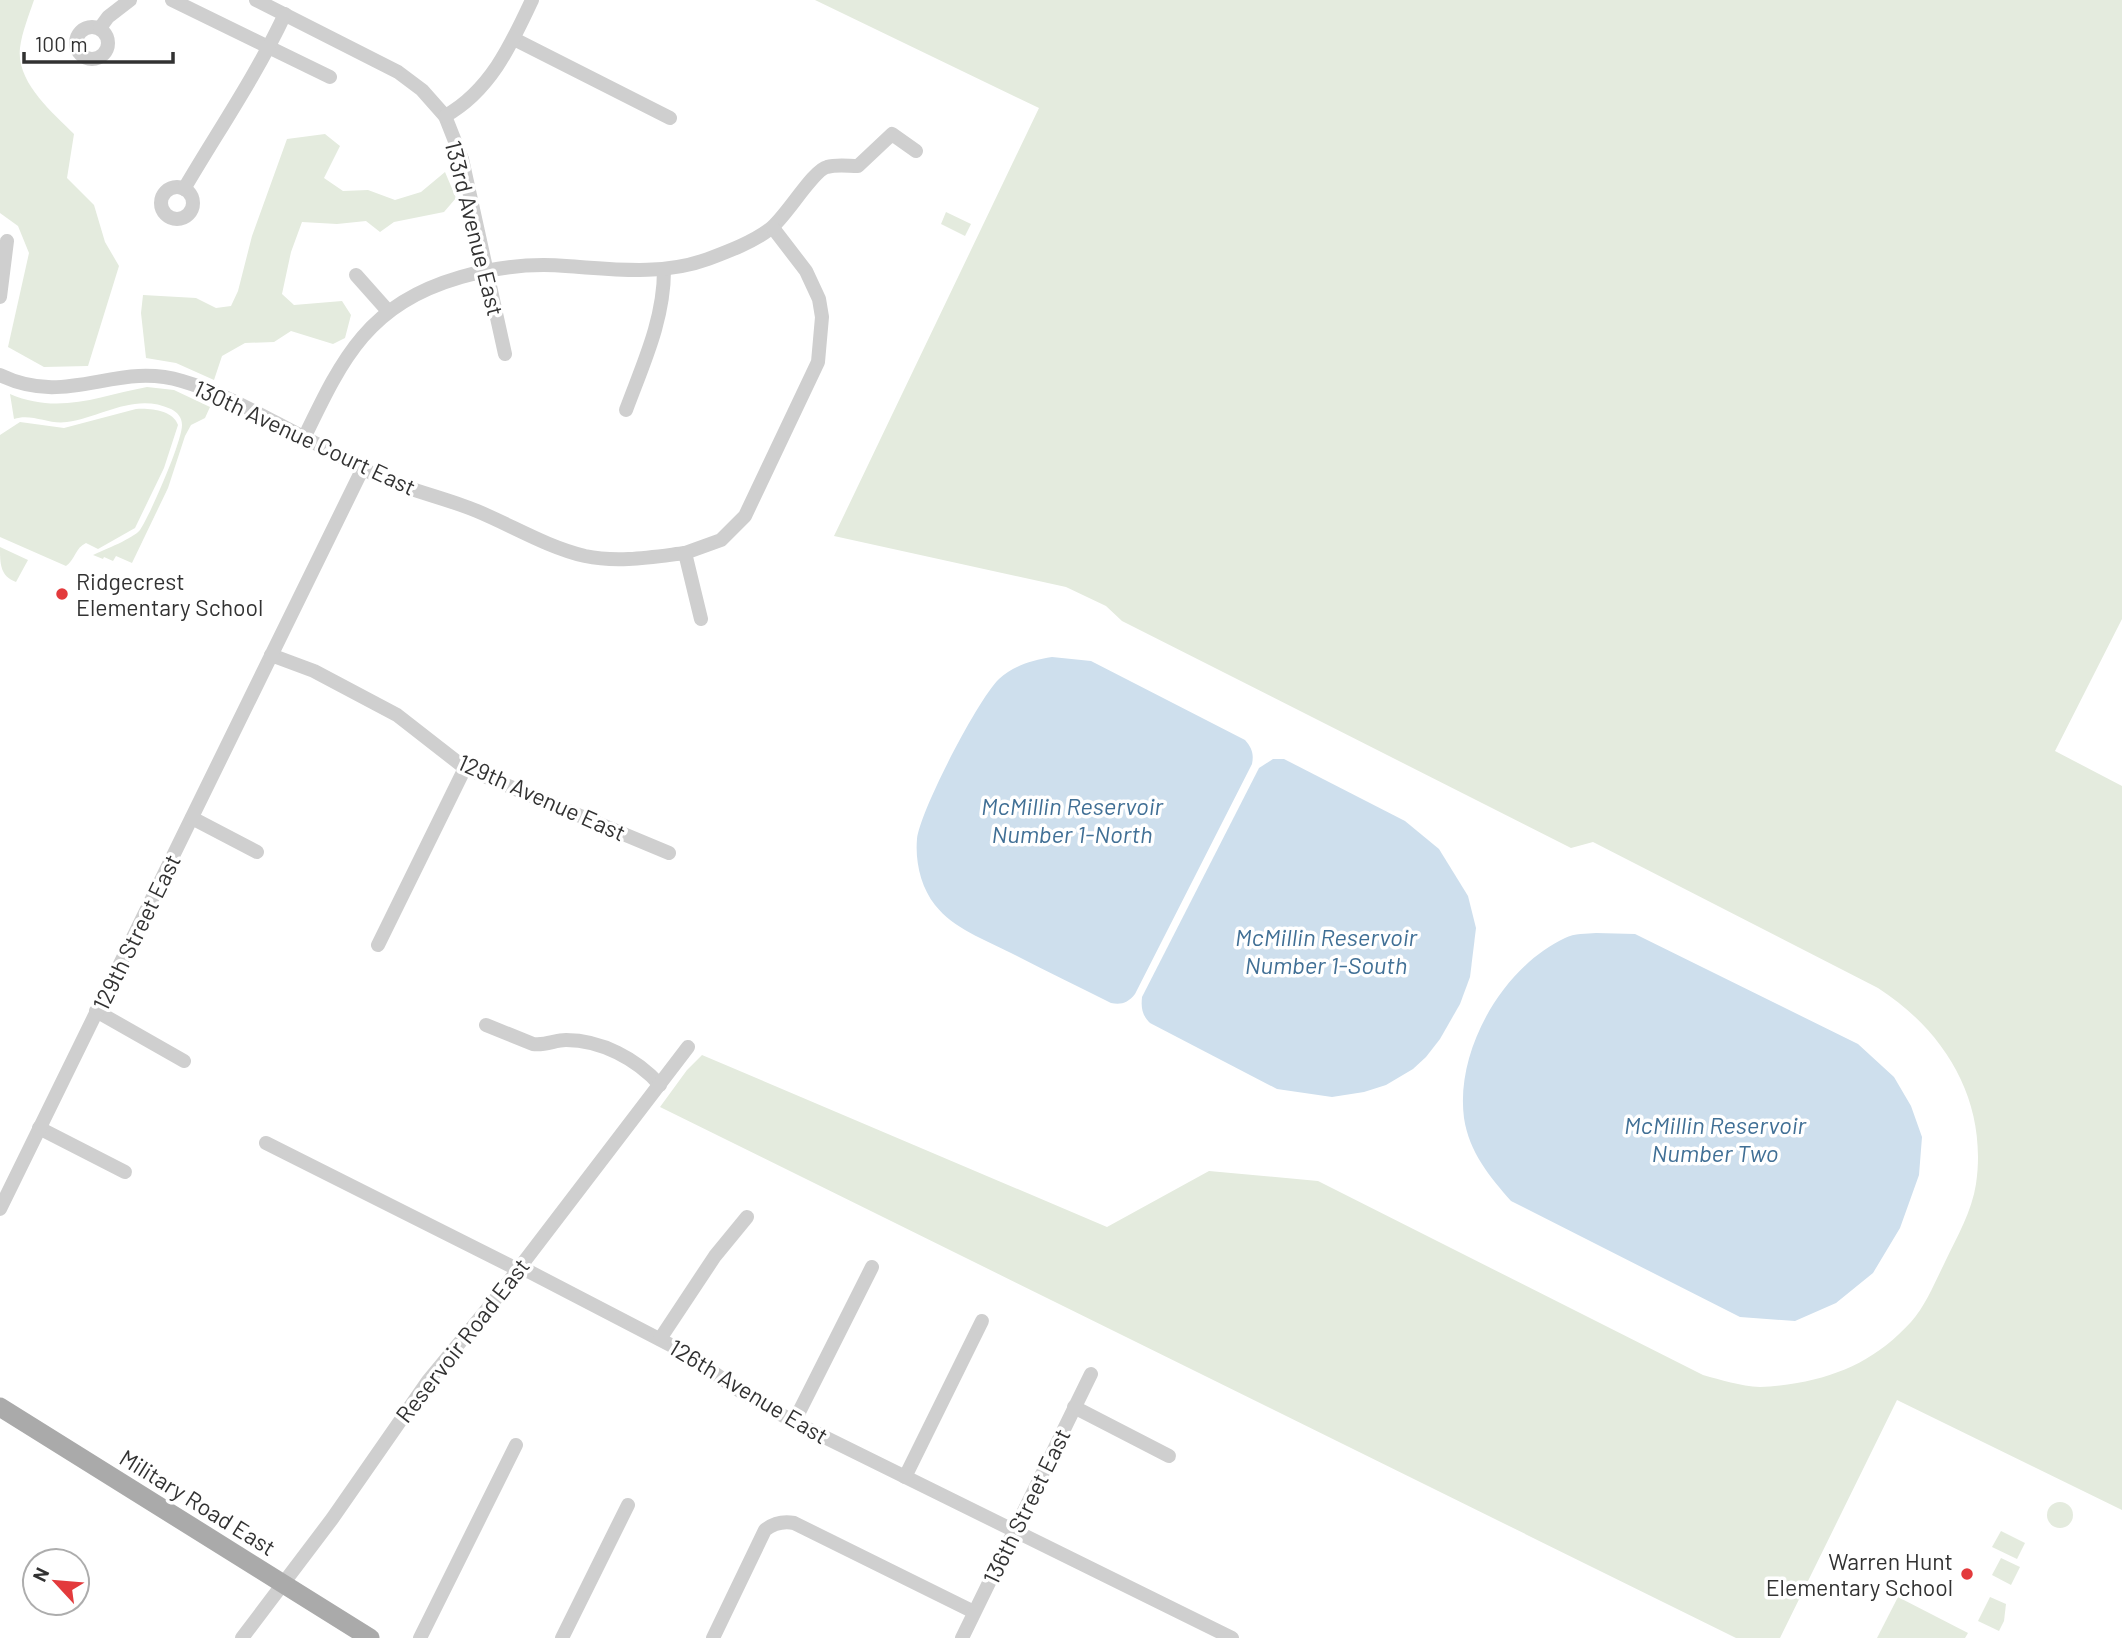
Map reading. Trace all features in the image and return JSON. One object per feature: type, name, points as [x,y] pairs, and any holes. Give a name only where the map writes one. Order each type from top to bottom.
[{"type":"main road","name":"Military Road East","points":[[0,1407],[370,1638]]},
{"type":"street","points":[[100,28],[108,17],[130,0]]},
{"type":"street","points":[[172,0],[330,76]]},
{"type":"street","name":"133rd Avenue East","points":[[256,0],[398,72],[422,90],[445,116],[462,159],[505,354]]},
{"type":"street","points":[[445,116],[479,91],[498,67],[532,0]]},
{"type":"street","points":[[184,189],[226,124],[285,15]]},
{"type":"street","points":[[514,39],[670,118]]},
{"type":"street","points":[[304,438],[339,368],[358,341],[388,310],[438,284],[487,270],[542,264],[663,270],[707,259],[773,228],[824,167],[858,166],[892,134],[916,150]]},
{"type":"street","name":"130th Avenue Court East","points":[[0,375],[25,384],[56,388],[76,387],[137,375],[181,380],[220,396],[386,479],[463,505],[541,540],[586,556],[633,559],[685,553],[721,540],[745,516],[818,362],[822,317],[817,292],[806,271],[773,228]]},
{"type":"street","points":[[0,297],[2,262],[7,241]]},
{"type":"street","points":[[626,410],[659,321],[664,293],[663,270]]},
{"type":"street","points":[[356,275],[388,310]]},
{"type":"street","points":[[271,655],[363,468]]},
{"type":"street","points":[[685,553],[701,618]]},
{"type":"street","name":"129th Avenue East","points":[[271,655],[314,671],[397,715],[465,768],[669,853]]},
{"type":"street","name":"129th Street East","points":[[0,1209],[271,655]]},
{"type":"street","points":[[379,945],[465,768]]},
{"type":"street","points":[[192,818],[257,852]]},
{"type":"street","points":[[96,1011],[184,1061]]},
{"type":"street","points":[[486,1025],[533,1044],[569,1040],[595,1044],[633,1061],[660,1085]]},
{"type":"street","name":"Reservoir Road East","points":[[242,1638],[354,1489],[428,1381],[688,1047]]},
{"type":"street","points":[[39,1128],[125,1172]]},
{"type":"street","name":"126th Avenue East","points":[[266,1143],[660,1339],[794,1422],[1014,1529],[1211,1633],[1232,1638]]},
{"type":"street","points":[[660,1339],[715,1256],[747,1217]]},
{"type":"street","points":[[794,1422],[872,1267]]},
{"type":"street","points":[[905,1477],[982,1321]]},
{"type":"street","name":"136th Street East","points":[[962,1638],[1091,1374]]},
{"type":"street","points":[[1074,1407],[1169,1456]]},
{"type":"street","points":[[421,1638],[516,1445]]},
{"type":"street","points":[[562,1638],[628,1505]]},
{"type":"street","points":[[713,1638],[765,1530],[778,1523],[794,1523],[974,1612]]},
{"type":"shaded area","points":[[0,0],[34,0],[24,30],[20,61],[37,96],[74,134],[67,178],[94,205],[105,242],[119,266],[88,366],[44,367],[8,347],[29,253],[18,226],[0,213]]},
{"type":"shaded area","points":[[815,0],[2122,0],[2122,619],[2055,751],[2122,786],[2122,1510],[1897,1400],[1780,1638],[1736,1638],[660,1107],[687,1070],[702,1055],[1107,1227],[1209,1171],[1318,1181],[1703,1375],[1760,1387],[1797,1383],[1830,1375],[1873,1355],[1899,1334],[1911,1322],[1930,1293],[1964,1224],[1976,1184],[1978,1154],[1975,1124],[1957,1071],[1942,1047],[1923,1025],[1902,1005],[1878,988],[1593,842],[1571,848],[1122,621],[1106,606],[1066,587],[834,536],[1039,108]]},
{"type":"shaded area","points":[[325,134],[340,146],[324,178],[343,191],[368,190],[395,200],[421,192],[445,172],[456,198],[444,212],[394,222],[380,232],[366,221],[337,224],[302,222],[291,252],[282,294],[294,305],[342,301],[351,315],[345,338],[333,344],[291,331],[274,342],[245,343],[222,356],[214,380],[176,363],[146,358],[141,313],[143,295],[196,298],[216,308],[231,306],[238,291],[252,236],[287,139]]},
{"type":"shaded area","points":[[946,212],[971,224],[965,236],[941,224]]},
{"type":"shaded area","points":[[147,387],[174,390],[210,407],[205,418],[191,425],[185,436],[168,488],[132,563],[116,556],[113,561],[104,557],[103,559],[93,555],[132,537],[145,522],[181,434],[180,417],[171,409],[144,403],[119,407],[67,422],[27,417],[14,419],[10,394],[45,403],[62,403],[95,399]]},
{"type":"shaded area","points":[[136,409],[166,413],[178,425],[164,468],[135,528],[98,549],[86,543],[66,566],[0,537],[0,435],[20,422],[64,428]]},
{"type":"shaded area","points":[[0,547],[28,560],[16,582],[2,569]]},
{"type":"shaded area","points":[[2060,1502],[2069,1506],[2073,1515],[2069,1524],[2060,1528],[2051,1524],[2047,1515],[2051,1506]]},
{"type":"shaded area","points":[[2001,1531],[2025,1543],[2017,1559],[1992,1547]]},
{"type":"shaded area","points":[[2001,1558],[2020,1567],[2011,1585],[1992,1575]]},
{"type":"shaded area","points":[[1898,1597],[1968,1633],[1965,1638],[1877,1638]]},
{"type":"shaded area","points":[[1990,1597],[2006,1604],[2004,1621],[1999,1631],[1978,1621]]},
{"type":"water","name":"McMillin Reservoir Number 1-North","points":[[1052,657],[1091,661],[1245,740],[1253,754],[1252,764],[1135,994],[1121,1003],[1111,1003],[951,921],[930,898],[918,865],[917,839],[928,805],[978,708],[1004,674],[1023,664]]},
{"type":"water","name":"McMillin Reservoir Number 1-South","points":[[1273,759],[1284,759],[1405,821],[1439,849],[1468,896],[1476,928],[1470,977],[1460,1004],[1440,1039],[1413,1069],[1386,1085],[1364,1092],[1332,1097],[1277,1089],[1150,1023],[1143,1011],[1142,997],[1259,768]]},
{"type":"water","name":"McMillin Reservoir Number Two","points":[[1596,933],[1635,934],[1858,1044],[1894,1077],[1911,1106],[1922,1137],[1919,1175],[1900,1228],[1873,1273],[1836,1303],[1795,1321],[1740,1317],[1511,1201],[1482,1163],[1470,1142],[1464,1118],[1463,1092],[1467,1065],[1488,1013],[1503,990],[1542,951],[1569,936]]},
{"type":"place","name":"Ridgecrest Elementary School","points":[[62,594]]},
{"type":"place","name":"Warren Hunt Elementary School","points":[[1967,1574]]}]
